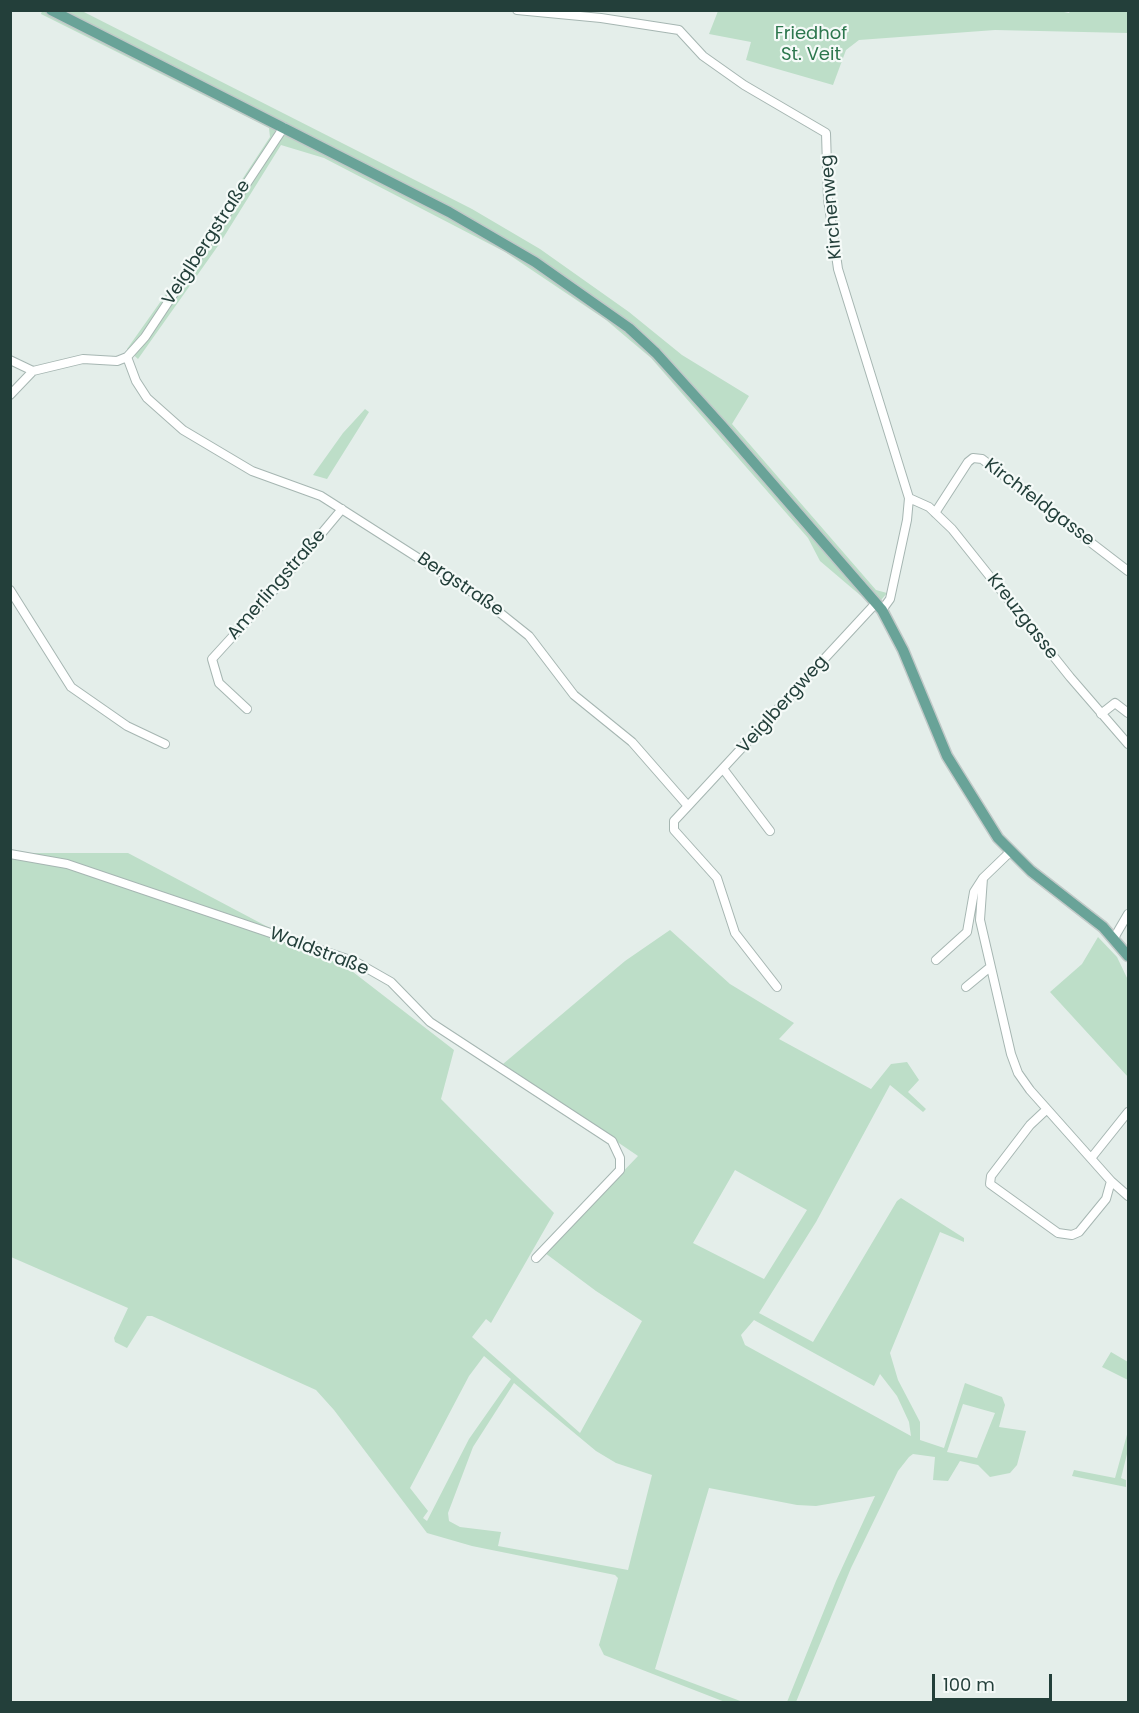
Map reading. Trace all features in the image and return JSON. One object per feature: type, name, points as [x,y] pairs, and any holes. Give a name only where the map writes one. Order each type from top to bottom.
[{"type":"main road","points":[[51,10],[284,127],[494,237],[566,282],[629,328],[671,369],[879,607],[903,650],[947,756],[984,818],[1010,852],[1114,938],[1128,956]]},
{"type":"street","name":"Kirchenweg","points":[[517,10],[601,18],[679,30],[703,56],[744,85],[826,133],[828,199],[838,269],[909,498],[907,520],[890,599],[879,607]]},
{"type":"street","name":"Veiglbergstraße","points":[[128,357],[145,337],[284,127]]},
{"type":"street","points":[[10,395],[33,371],[83,359],[117,361],[128,357]]},
{"type":"street","name":"Bergstraße","points":[[128,357],[147,398],[183,430],[245,468],[310,490],[484,600],[512,621],[536,644],[574,695],[632,742],[688,806]]},
{"type":"street","points":[[10,360],[33,371]]},
{"type":"street","name":"Kirchfeldgasse","points":[[935,513],[968,462],[973,458],[982,459],[1128,571]]},
{"type":"street","name":"Kreuzgasse","points":[[909,498],[919,501],[935,513],[963,541],[1101,714],[1128,744]]},
{"type":"street","name":"Amerlingstraße","points":[[247,709],[219,683],[212,659],[342,509]]},
{"type":"street","points":[[10,590],[71,687],[127,726],[165,744]]},
{"type":"street","name":"Veiglbergweg","points":[[688,806],[879,607]]},
{"type":"street","points":[[1101,714],[1115,703],[1128,713]]},
{"type":"street","points":[[724,770],[770,831]]},
{"type":"street","points":[[688,806],[674,821],[674,830],[717,878],[737,936],[777,987]]},
{"type":"street","points":[[936,960],[967,932],[974,892],[983,878],[1010,852]]},
{"type":"street","name":"Waldstraße","points":[[10,854],[67,864],[356,962],[391,982],[430,1022],[612,1142],[620,1158],[620,1170],[536,1258]]},
{"type":"street","points":[[983,878],[980,925],[1007,1042],[1018,1074],[1046,1110],[1092,1157],[1111,1181],[1128,1196]]},
{"type":"street","points":[[1114,938],[1128,914]]},
{"type":"street","points":[[966,987],[989,968]]},
{"type":"street","points":[[1046,1110],[1030,1125],[991,1176],[992,1188],[1058,1233],[1069,1236],[1079,1232],[1106,1199],[1111,1181]]},
{"type":"street","points":[[1092,1157],[1128,1112]]},
{"type":"green space","points":[[80,10],[472,209],[540,249],[629,312],[682,355],[749,396],[732,424],[876,590],[887,593],[872,611],[867,601],[820,561],[808,538],[651,358],[606,320],[505,252],[324,158],[281,145],[220,243],[138,359],[127,349],[178,277],[270,137],[269,128],[41,14],[42,11]]},
{"type":"green space","name":"Friedhof St. Veit","points":[[1054,10],[1069,13],[1071,10],[1128,11],[1128,33],[995,30],[859,40],[846,50],[833,85],[746,60],[751,42],[709,34],[718,11]]},
{"type":"green space","points":[[365,409],[369,412],[327,479],[313,475],[343,433]]},
{"type":"green space","points":[[10,853],[128,853],[353,972],[454,1050],[441,1099],[554,1213],[491,1323],[486,1319],[472,1337],[580,1433],[642,1321],[596,1291],[545,1253],[638,1156],[503,1064],[625,961],[670,930],[730,984],[794,1023],[779,1039],[871,1089],[891,1064],[907,1062],[919,1080],[908,1092],[926,1109],[923,1112],[890,1085],[816,1222],[759,1313],[813,1342],[897,1201],[901,1198],[964,1238],[964,1242],[940,1232],[890,1353],[898,1380],[920,1422],[920,1440],[944,1448],[965,1383],[1002,1397],[1005,1405],[999,1427],[1026,1431],[1017,1465],[1010,1473],[990,1477],[978,1465],[960,1461],[948,1481],[933,1480],[935,1457],[913,1454],[909,1457],[898,1471],[851,1568],[796,1702],[787,1702],[836,1581],[875,1496],[816,1506],[797,1505],[709,1488],[655,1669],[743,1702],[725,1702],[604,1655],[599,1645],[618,1578],[615,1575],[472,1546],[427,1533],[334,1410],[316,1390],[152,1316],[147,1316],[127,1348],[115,1342],[114,1338],[128,1308],[11,1257]],"holes":[[[735,1170],[807,1210],[764,1279],[693,1243]],[[754,1320],[874,1386],[880,1374],[897,1396],[909,1422],[911,1436],[745,1345],[741,1335]],[[484,1356],[511,1379],[469,1439],[427,1521],[423,1518],[428,1511],[410,1488],[469,1376]],[[514,1383],[596,1451],[616,1463],[652,1475],[628,1570],[498,1546],[501,1532],[460,1527],[449,1521],[448,1513],[473,1447]],[[963,1404],[995,1413],[977,1458],[947,1452]]]},
{"type":"green space","points":[[1098,937],[1117,957],[1128,980],[1128,1077],[1050,992],[1082,964]]},
{"type":"green space","points":[[1111,1352],[1128,1362],[1128,1380],[1102,1367]]},
{"type":"green space","points":[[1128,1431],[1128,1450],[1121,1478],[1126,1480],[1126,1487],[1072,1476],[1074,1470],[1115,1478]]}]
